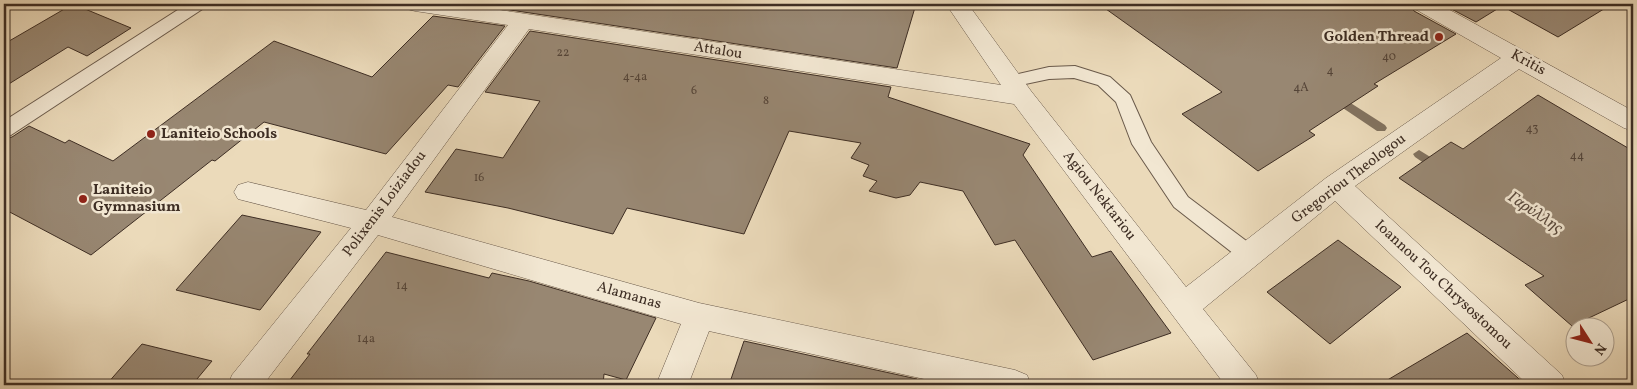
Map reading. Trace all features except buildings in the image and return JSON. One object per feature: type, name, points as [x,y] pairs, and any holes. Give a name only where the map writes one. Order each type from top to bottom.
[{"type":"street","name":"Attalou","points":[[415,4],[523,21],[1016,89]]},
{"type":"street","name":"Agiou Nektariou","points":[[957,4],[1016,89],[1244,385]]},
{"type":"street","name":"Kritis","points":[[1423,4],[1633,122]]},
{"type":"street","name":"Polixenis Loiziadou","points":[[244,385],[372,222],[523,21]]},
{"type":"street","name":"Gregoriou Theologou","points":[[1185,306],[1336,185],[1518,58]]},
{"type":"street","name":"Ioannou Tou Chrysostomou","points":[[1336,185],[1550,385]]},
{"type":"street","name":"Alamanas","points":[[248,192],[372,222],[699,316],[1015,385]]},
{"type":"street","points":[[672,385],[699,316]]},
{"type":"lane","points":[[4,130],[198,4]]},
{"type":"lane","points":[[1016,89],[1049,73],[1075,72],[1104,81],[1124,99],[1142,144],[1181,202],[1250,255]]},
{"type":"waterway","name":"Γαρύλλης","points":[[1335,97],[1381,128]]},
{"type":"waterway","name":"Γαρύλλης","points":[[1419,154],[1441,169]]},
{"type":"place","name":"Golden Thread","points":[[1439,37]]},
{"type":"place","name":"Laniteio Schools","points":[[151,134]]},
{"type":"place","name":"Laniteio Gymnasium","points":[[83,199]]}]
